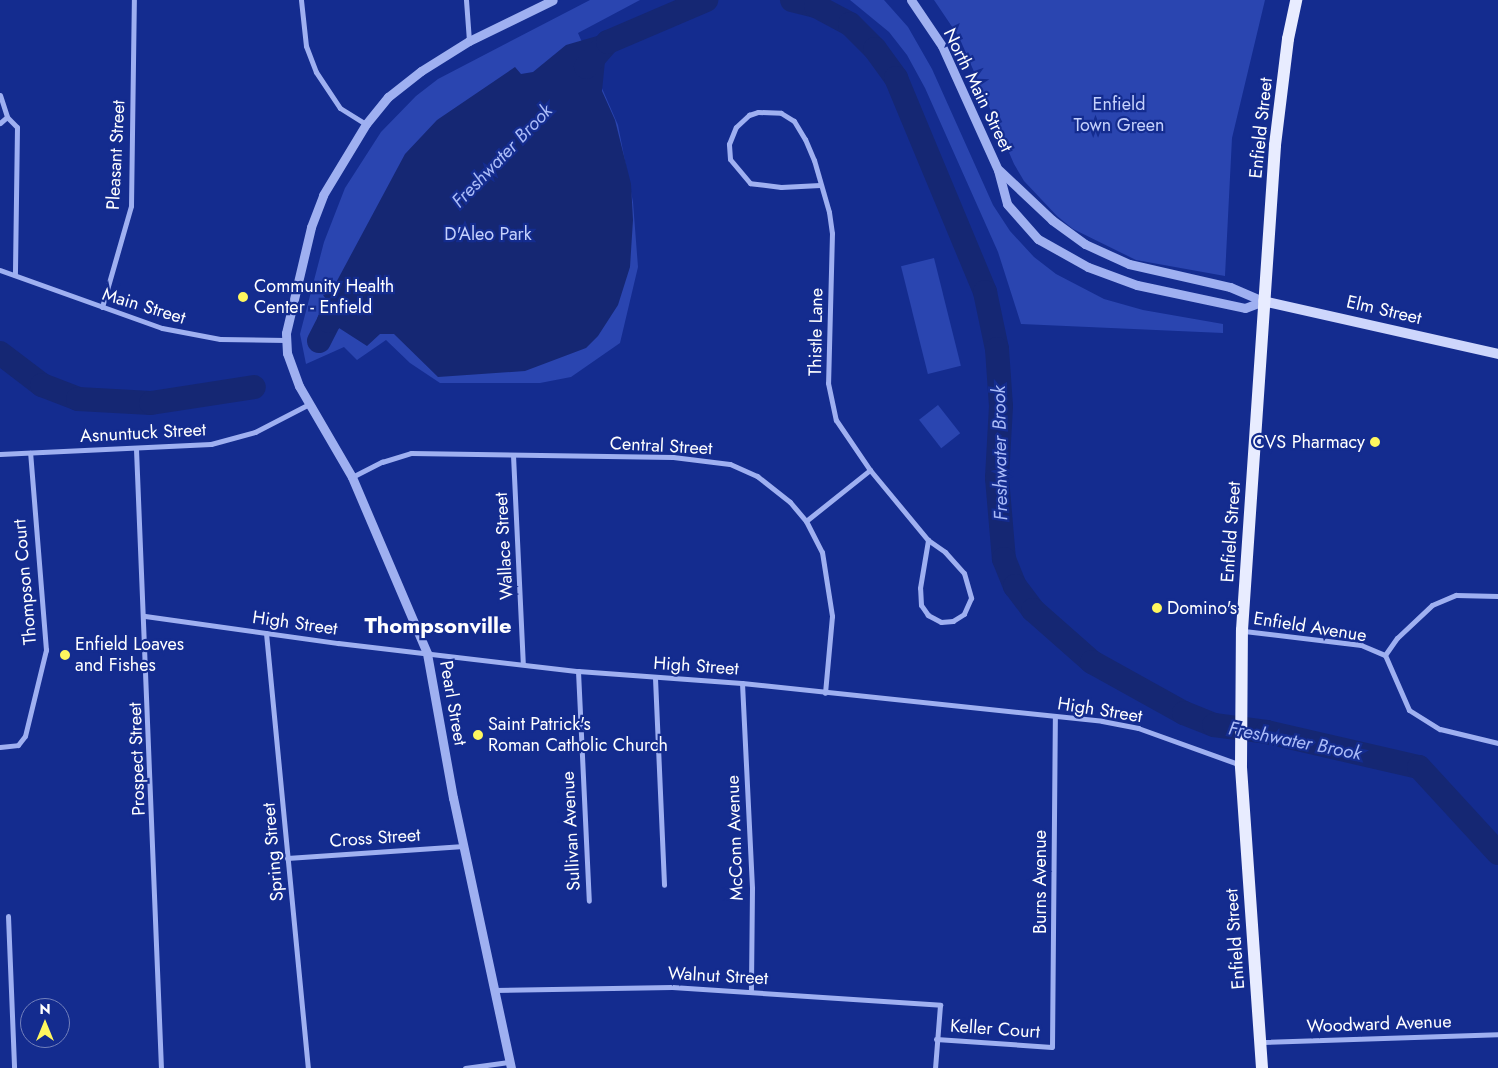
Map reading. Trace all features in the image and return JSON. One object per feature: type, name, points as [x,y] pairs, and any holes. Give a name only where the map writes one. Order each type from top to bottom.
[{"type":"main road","name":"Enfield Street","points":[[1262,1068],[1240,765],[1242,630],[1263,301],[1278,121],[1296,0]]},
{"type":"main road","name":"Elm Street","points":[[1263,301],[1498,354]]},
{"type":"street","name":"Pleasant Street","points":[[102,307],[131,206],[134,0]]},
{"type":"street","points":[[301,0],[306,46],[316,72],[340,108],[366,124]]},
{"type":"street","points":[[466,0],[469,41]]},
{"type":"street","points":[[286,340],[289,317],[311,227],[323,195],[366,124],[388,97],[469,41],[552,0]]},
{"type":"street","name":"North Main Street","points":[[911,0],[942,46],[998,170],[1004,197],[1026,228],[1054,249],[1088,267],[1137,286],[1227,306],[1245,308],[1263,301]]},
{"type":"street","points":[[0,94],[7,117],[17,127],[15,276]]},
{"type":"street","name":"Thistle Lane","points":[[820,185],[781,187],[750,183],[730,158],[729,144],[736,127],[749,115],[758,112],[788,116],[802,133],[820,185],[832,233],[828,384],[836,420],[870,470],[928,540],[955,562],[968,583],[970,604],[964,614],[953,621],[941,622],[928,615],[921,605],[920,588],[928,540]]},
{"type":"street","points":[[0,123],[7,117]]},
{"type":"street","name":"North Main Street","points":[[998,170],[1052,220],[1085,244],[1129,264],[1230,286],[1263,301]]},
{"type":"street","name":"Main Street","points":[[0,270],[102,307],[187,334],[239,340],[286,340]]},
{"type":"street","name":"Pearl Street","points":[[286,340],[291,366],[309,404],[352,477],[428,653],[464,846],[510,1065]]},
{"type":"street","name":"Asnuntuck Street","points":[[0,454],[191,447],[227,440],[267,426],[309,404]]},
{"type":"street","name":"Prospect Street","points":[[136,449],[145,616],[161,1068]]},
{"type":"street","name":"Thompson Court","points":[[0,747],[18,744],[25,736],[45,658],[46,621],[32,510],[30,453]]},
{"type":"street","name":"Central Street","points":[[352,477],[382,462],[411,454],[673,457],[730,464],[774,487],[806,521],[822,552],[830,591],[832,616],[825,693]]},
{"type":"street","name":"Wallace Street","points":[[513,456],[523,664]]},
{"type":"street","points":[[806,521],[870,470]]},
{"type":"street","name":"Enfield Avenue","points":[[1242,630],[1361,645],[1385,655],[1398,638],[1432,604],[1456,594],[1498,596]]},
{"type":"street","name":"High Street","points":[[145,616],[266,634],[578,671],[742,683],[1055,716],[1138,728],[1240,765]]},
{"type":"street","name":"Spring Street","points":[[266,634],[308,1068]]},
{"type":"street","points":[[1385,655],[1409,710],[1440,729],[1498,743]]},
{"type":"street","name":"Sullivan Avenue","points":[[578,671],[589,901]]},
{"type":"street","points":[[655,678],[664,885]]},
{"type":"street","name":"McConn Avenue","points":[[742,683],[752,888],[751,992]]},
{"type":"street","name":"Burns Avenue","points":[[1052,1047],[1055,716]]},
{"type":"street","name":"Cross Street","points":[[287,858],[464,846]]},
{"type":"street","points":[[8,916],[14,1068]]},
{"type":"street","name":"Walnut Street","points":[[493,990],[631,986],[940,1005],[936,1039]]},
{"type":"street","name":"Woodward Avenue","points":[[1260,1042],[1498,1034]]},
{"type":"street","points":[[935,1068],[936,1039]]},
{"type":"street","name":"Keller Court","points":[[936,1039],[1052,1047]]},
{"type":"street","points":[[465,1068],[510,1065]]},
{"type":"green space","name":"D'Aleo Park","points":[[590,0],[640,0],[578,33],[618,125],[633,202],[638,267],[620,343],[571,377],[540,383],[440,383],[410,363],[386,340],[357,360],[344,347],[306,364],[300,334],[324,242],[345,188],[381,132],[416,96],[438,79]]},
{"type":"green space","points":[[850,0],[884,0],[908,27],[932,69],[993,205],[1010,231],[1034,257],[1056,274],[1104,299],[1143,310],[1223,324],[1223,333],[1021,324],[998,252],[925,88],[907,55],[889,32]]},
{"type":"green space","name":"Enfield Town Green","points":[[934,0],[1265,0],[1232,138],[1225,276],[1136,260],[1073,229],[1057,216],[1024,181],[1014,164],[959,37]]},
{"type":"green space","points":[[934,258],[961,366],[928,374],[901,266]]},
{"type":"green space","points":[[938,405],[960,433],[941,448],[919,420]]},
{"type":"water","name":"D'Aleo Park","points":[[604,34],[613,53],[605,61],[602,91],[615,120],[631,184],[633,220],[630,267],[618,305],[598,336],[586,348],[525,371],[438,377],[394,334],[380,334],[367,346],[325,319],[333,309],[323,295],[331,292],[405,154],[437,120],[515,67],[521,74],[533,72],[566,45]]},
{"type":"waterway","name":"Freshwater Brook","points":[[586,67],[608,42],[706,0]]},
{"type":"waterway","name":"Freshwater Brook","points":[[792,0],[816,6],[850,24],[875,49],[896,78],[985,292],[997,349],[1001,406],[997,478],[1004,559],[1015,586],[1033,610],[1092,662],[1184,713],[1214,725],[1267,732],[1419,767],[1498,853]]},
{"type":"waterway","name":"Freshwater Brook","points":[[319,341],[329,321],[352,300]]},
{"type":"waterway","name":"Freshwater Brook","points":[[0,353],[42,385],[78,399],[151,403],[254,387]]},
{"type":"place","name":"Community Health Center - Enfield","points":[[243,297]]},
{"type":"place","name":"CVS Pharmacy","points":[[1375,442]]},
{"type":"place","name":"Domino's","points":[[1157,608]]},
{"type":"place","name":"Enfield Loaves and Fishes","points":[[65,655]]},
{"type":"place","name":"Saint Patrick's Roman Catholic Church","points":[[478,735]]},
{"type":"district","name":"Thompsonville","points":[[438,626]]}]
